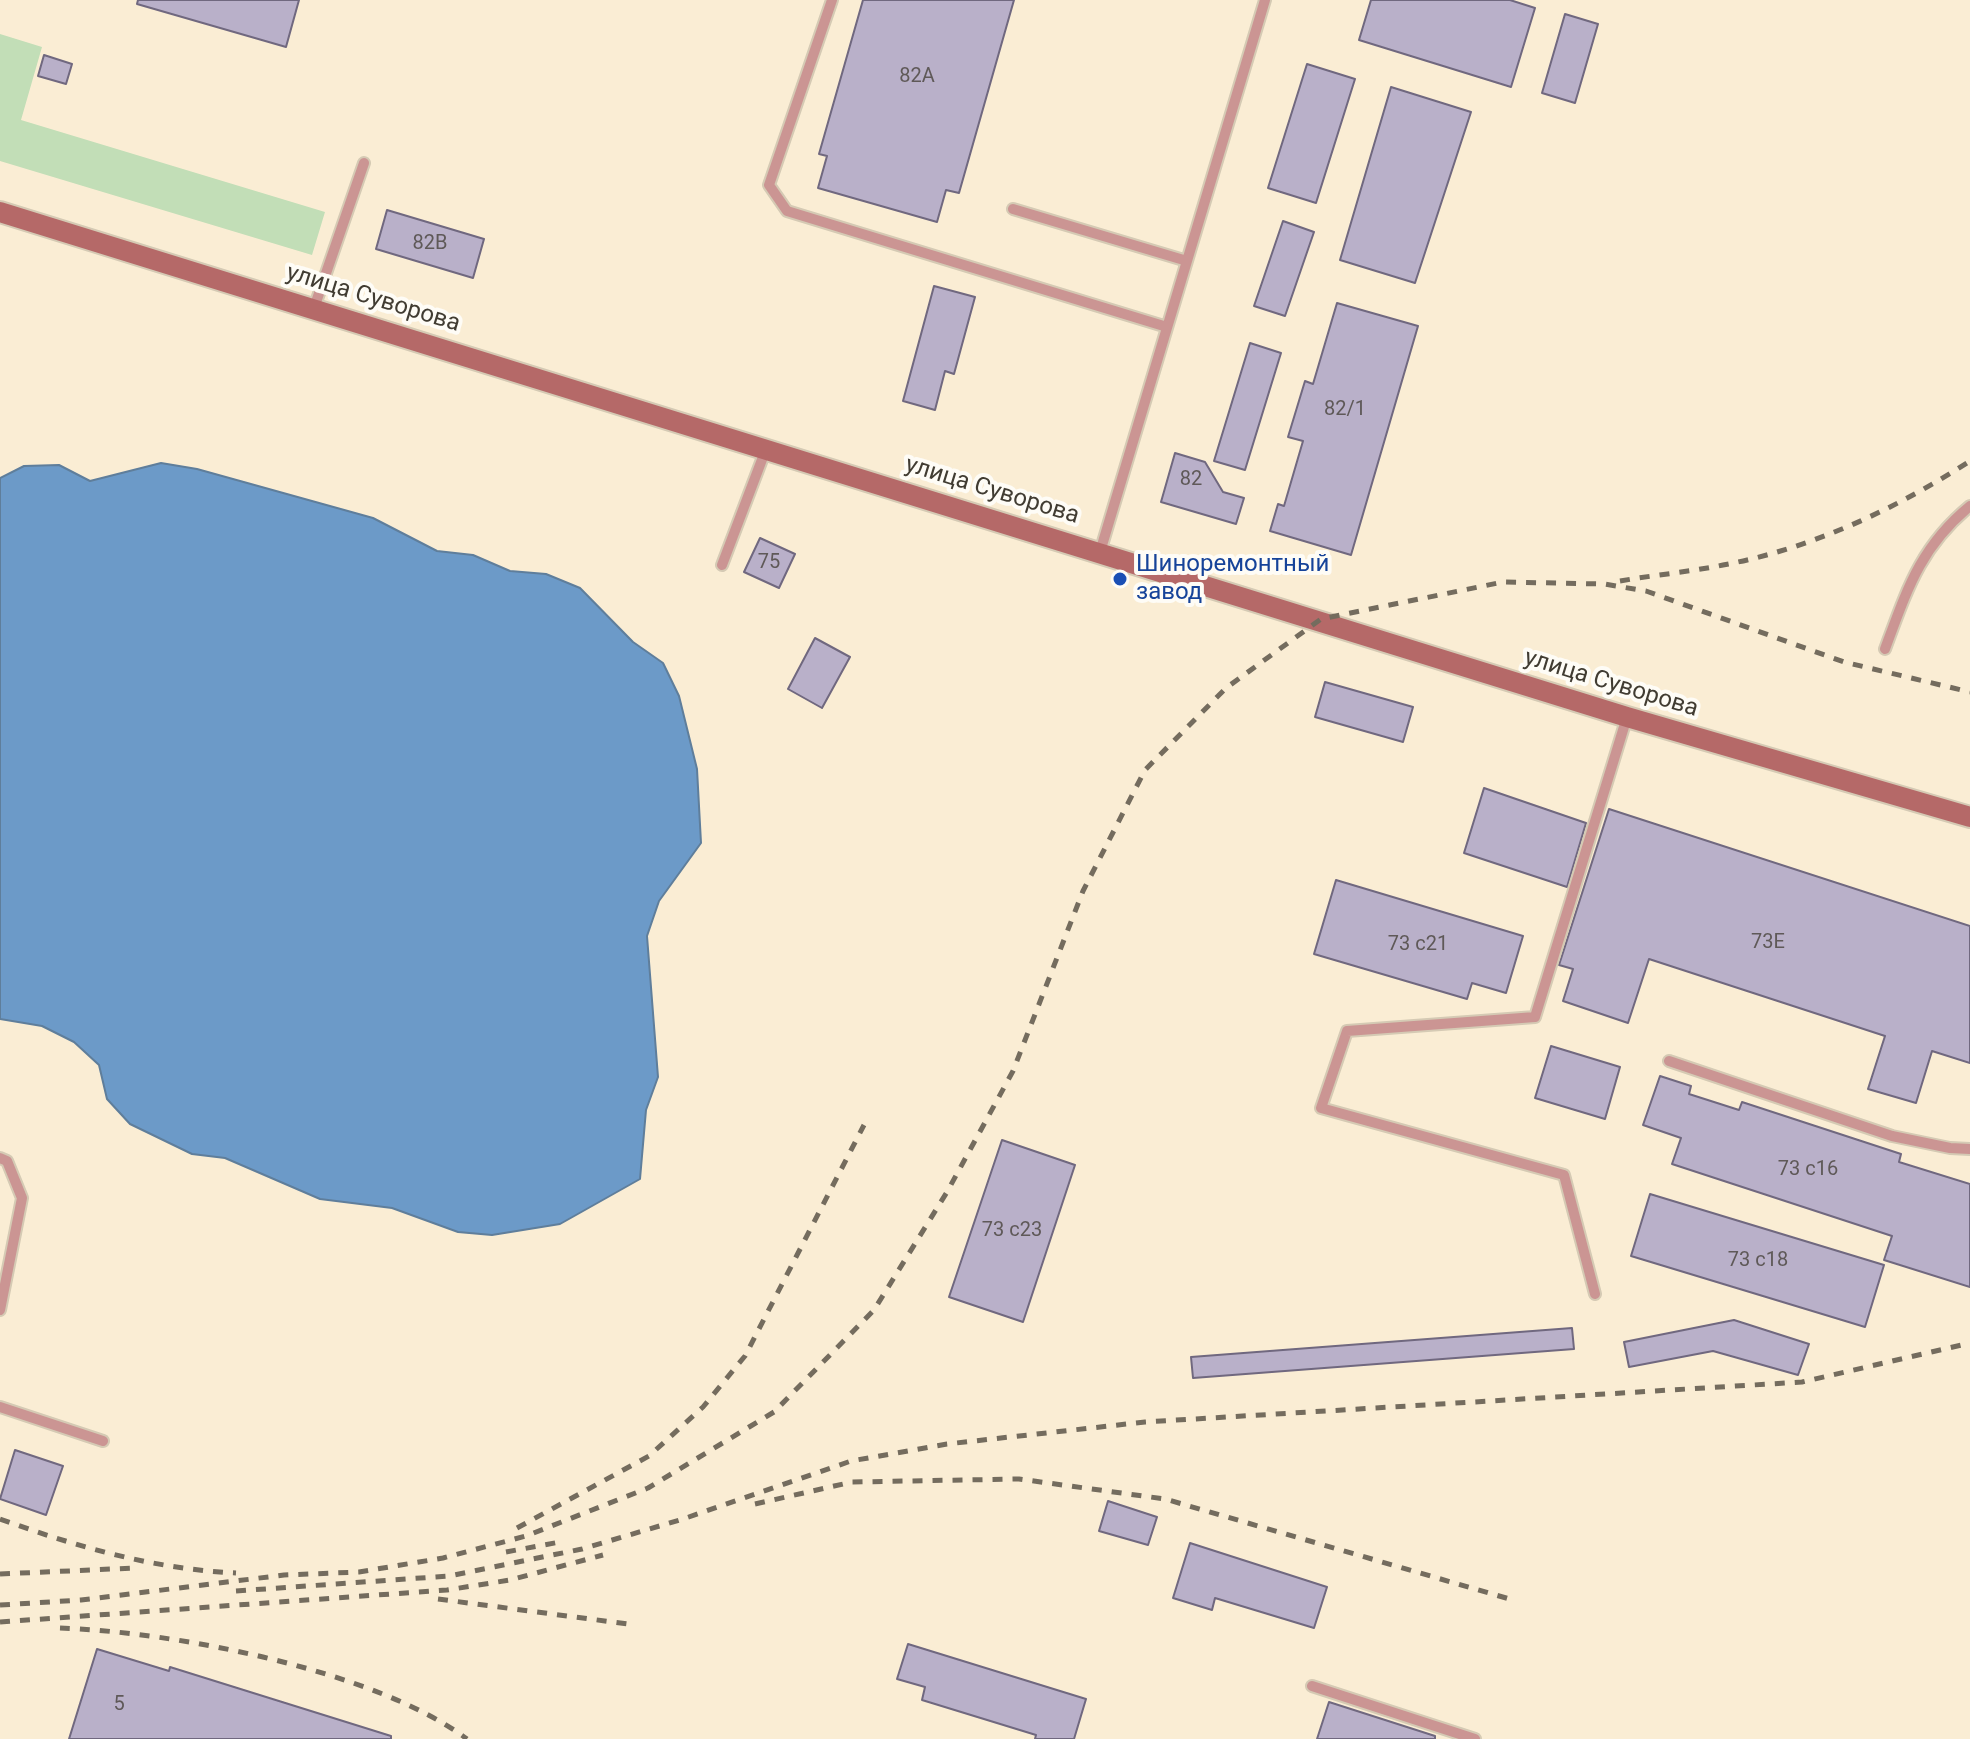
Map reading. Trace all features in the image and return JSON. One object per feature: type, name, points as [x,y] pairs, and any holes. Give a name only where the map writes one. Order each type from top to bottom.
[{"type":"main road","name":"улица Суворова","points":[[0,212],[1627,717],[1970,817]]},
{"type":"lane","points":[[832,0],[769,185],[787,211],[1167,327]]},
{"type":"lane","points":[[1100,552],[1265,0]]},
{"type":"lane","points":[[314,308],[364,163]]},
{"type":"lane","points":[[1013,209],[1187,261]]},
{"type":"lane","points":[[722,565],[766,449]]},
{"type":"lane","points":[[1885,649],[1909,584],[1933,540],[1970,506]]},
{"type":"lane","points":[[1595,1294],[1564,1175],[1321,1108],[1347,1031],[1535,1017],[1627,717]]},
{"type":"lane","points":[[1669,1061],[1892,1136],[1970,1149]]},
{"type":"lane","points":[[0,1158],[7,1161],[22,1198],[0,1310]]},
{"type":"lane","points":[[0,1407],[103,1441]]},
{"type":"lane","points":[[1312,1686],[1475,1739]]},
{"type":"green space","points":[[0,34],[42,47],[21,120],[325,212],[312,255],[0,161]]},
{"type":"water","points":[[161,463],[197,469],[373,518],[437,551],[473,555],[510,571],[546,574],[580,588],[633,642],[663,663],[679,696],[697,769],[701,843],[659,901],[647,936],[658,1077],[646,1110],[640,1179],[560,1224],[492,1235],[458,1232],[392,1208],[320,1199],[225,1158],[192,1154],[130,1124],[107,1099],[99,1065],[74,1042],[42,1026],[0,1019],[0,478],[24,466],[59,465],[90,481]]},
{"type":"building","points":[[138,0],[299,0],[286,47],[137,4]]},
{"type":"building","points":[[863,0],[1014,0],[959,193],[946,190],[937,222],[818,188],[827,156],[819,154]]},
{"type":"building","points":[[1371,0],[1510,0],[1535,8],[1511,87],[1359,40]]},
{"type":"building","points":[[1565,14],[1598,24],[1575,103],[1542,93]]},
{"type":"building","points":[[44,55],[72,64],[66,84],[38,76]]},
{"type":"building","points":[[1307,64],[1355,79],[1316,203],[1268,188]]},
{"type":"building","points":[[1391,87],[1471,112],[1415,283],[1340,260]]},
{"type":"building","points":[[387,210],[484,239],[473,278],[376,249]]},
{"type":"building","points":[[1283,221],[1314,232],[1285,316],[1254,306]]},
{"type":"building","points":[[934,286],[975,297],[954,374],[945,371],[935,410],[903,401]]},
{"type":"building","points":[[1337,303],[1418,326],[1351,555],[1270,531],[1278,504],[1284,506],[1303,441],[1288,437],[1305,381],[1313,384]]},
{"type":"building","points":[[1250,343],[1281,353],[1245,470],[1214,461]]},
{"type":"building","points":[[1175,453],[1205,462],[1223,492],[1244,498],[1236,524],[1161,502]]},
{"type":"building","points":[[760,538],[795,554],[779,588],[744,572]]},
{"type":"building","points":[[815,638],[850,657],[822,708],[788,689]]},
{"type":"building","points":[[1325,682],[1413,707],[1403,742],[1315,717]]},
{"type":"building","points":[[1484,788],[1586,823],[1567,887],[1464,853]]},
{"type":"building","points":[[1609,809],[1970,926],[1970,1063],[1932,1051],[1916,1103],[1868,1089],[1885,1036],[1649,959],[1628,1023],[1563,1001],[1573,969],[1559,965]]},
{"type":"building","points":[[1336,880],[1523,936],[1506,993],[1472,983],[1467,999],[1314,954]]},
{"type":"building","points":[[1551,1046],[1620,1067],[1605,1119],[1535,1098]]},
{"type":"building","points":[[1660,1076],[1691,1086],[1689,1094],[1739,1110],[1742,1102],[1901,1154],[1899,1162],[1970,1184],[1970,1287],[1884,1260],[1892,1236],[1672,1164],[1681,1138],[1643,1125]]},
{"type":"building","points":[[1002,1140],[1075,1165],[1023,1322],[949,1297]]},
{"type":"building","points":[[1650,1194],[1884,1265],[1865,1327],[1631,1256]]},
{"type":"building","points":[[1734,1320],[1809,1344],[1798,1375],[1713,1351],[1629,1367],[1624,1342]]},
{"type":"building","points":[[1572,1328],[1574,1349],[1193,1378],[1191,1357]]},
{"type":"building","points":[[15,1450],[63,1466],[46,1515],[0,1499]]},
{"type":"building","points":[[1108,1501],[1157,1517],[1148,1545],[1099,1531]]},
{"type":"building","points":[[1190,1543],[1327,1587],[1314,1628],[1215,1598],[1212,1610],[1173,1598]]},
{"type":"building","points":[[908,1644],[1086,1699],[1074,1739],[1035,1739],[1036,1735],[922,1700],[925,1687],[897,1679]]},
{"type":"building","points":[[97,1649],[169,1671],[170,1667],[391,1736],[391,1739],[69,1739]]},
{"type":"building","points":[[1329,1702],[1435,1736],[1435,1739],[1317,1739]]},
{"type":"railway","points":[[1620,581],[1697,570],[1788,549],[1882,511],[1970,461]]},
{"type":"railway","points":[[0,1605],[81,1600],[284,1575],[359,1572],[443,1558],[526,1536],[648,1488],[774,1412],[874,1310],[947,1192],[1013,1071],[1083,891],[1145,770],[1226,688],[1321,619],[1503,582],[1604,584],[1646,591],[1844,662],[1970,692]]},
{"type":"railway","points":[[517,1528],[649,1456],[703,1407],[745,1356],[864,1125]]},
{"type":"railway","points":[[236,1591],[449,1576],[582,1549],[683,1519],[851,1461],[947,1444],[1145,1422],[1802,1382],[1970,1343]]},
{"type":"railway","points":[[755,1504],[852,1482],[1019,1479],[1165,1499],[1513,1600]]},
{"type":"railway","points":[[0,1519],[58,1539],[145,1562],[236,1573]]},
{"type":"railway","points":[[506,1552],[565,1541]]},
{"type":"railway","points":[[0,1622],[447,1590],[510,1580],[603,1555]]},
{"type":"railway","points":[[0,1574],[135,1568]]},
{"type":"railway","points":[[438,1599],[628,1624]]},
{"type":"railway","points":[[60,1628],[159,1637],[272,1659],[380,1693],[428,1715],[467,1739]]},
{"type":"place","name":"Шиноремонтный завод","points":[[1120,579]]}]
